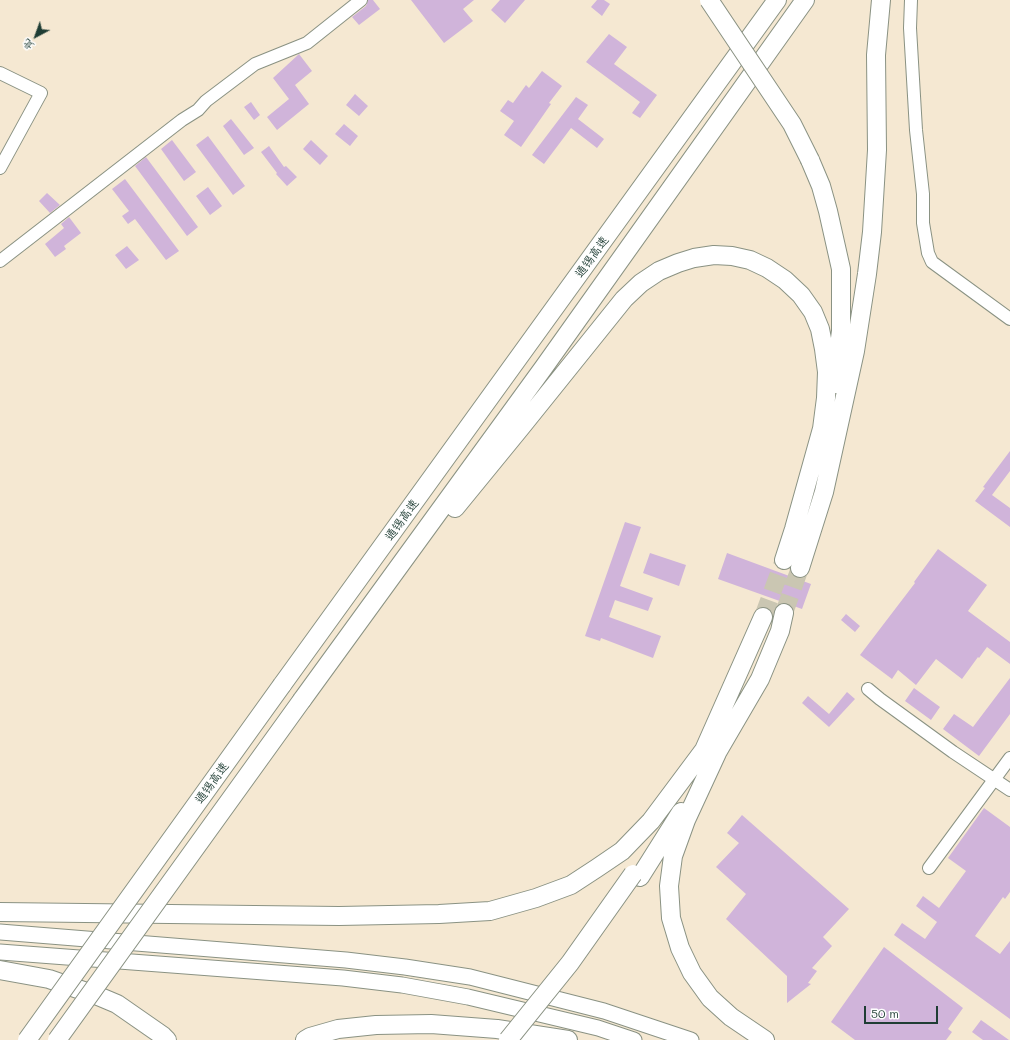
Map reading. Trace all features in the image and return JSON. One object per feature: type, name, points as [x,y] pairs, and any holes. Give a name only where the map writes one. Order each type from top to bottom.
[{"type":"highway","points":[[709,0],[814,158]]},
{"type":"highway","points":[[722,0],[775,79],[807,132],[828,211],[841,269],[841,330],[824,492],[800,568]]},
{"type":"highway","points":[[619,220],[764,0]]},
{"type":"highway","name":"通锡高速","points":[[27,1040],[777,0]]},
{"type":"highway","name":"通锡高速","points":[[57,1040],[544,366],[805,0]]},
{"type":"highway","points":[[784,560],[855,351],[872,232],[877,150],[876,55],[881,0]]},
{"type":"highway","points":[[357,623],[522,426],[624,299],[641,283],[659,271],[678,263],[694,258],[714,255],[732,256],[750,260],[767,268],[785,280],[801,295],[813,312],[820,329],[827,372],[830,427]]},
{"type":"highway","points":[[520,1040],[579,968],[614,918],[636,876],[710,751],[760,679],[780,631],[784,613]]},
{"type":"highway","points":[[763,617],[710,751],[674,856],[669,886],[671,918],[680,948],[692,973],[710,998],[731,1016],[765,1040]]},
{"type":"highway","points":[[0,912],[339,916],[440,914],[490,911],[536,898],[571,885],[622,851],[651,822],[682,781],[710,751]]},
{"type":"highway","points":[[508,1040],[570,963],[636,876]]},
{"type":"highway","points":[[0,970],[49,979],[98,996],[117,1004],[167,1040]]},
{"type":"highway","points":[[304,1040],[338,1029],[376,1025],[431,1024],[497,1030],[568,1040]]},
{"type":"main road","points":[[0,932],[338,959],[470,977],[589,1007],[691,1040]]},
{"type":"main road","points":[[0,952],[343,978],[402,985],[475,999],[598,1028],[634,1040]]},
{"type":"street","points":[[0,261],[182,120],[198,110],[206,101],[255,64],[306,44],[361,0]]},
{"type":"street","points":[[910,0],[910,28],[916,130],[923,194],[923,223],[928,253],[932,262],[1010,319]]},
{"type":"street","points":[[0,73],[41,93],[0,168]]},
{"type":"street","points":[[868,689],[953,752],[1010,790]]},
{"type":"street","points":[[929,868],[1010,758]]},
{"type":"building","points":[[368,0],[373,0],[380,9],[359,25],[352,17],[366,6]]},
{"type":"building","points":[[411,0],[474,0],[463,9],[473,21],[444,43]]},
{"type":"building","points":[[500,0],[525,0],[505,23],[491,10]]},
{"type":"building","points":[[597,0],[604,0],[610,4],[602,16],[591,7]]},
{"type":"building","points":[[609,34],[627,47],[614,64],[657,95],[640,118],[632,113],[640,102],[586,62]]},
{"type":"building","points":[[299,54],[312,71],[295,85],[309,104],[277,130],[267,117],[289,99],[273,78]]},
{"type":"building","points":[[542,71],[562,86],[549,103],[551,104],[521,147],[504,135],[514,121],[500,111],[508,100],[513,103],[526,85],[529,88]]},
{"type":"building","points":[[355,94],[368,106],[359,116],[346,105]]},
{"type":"building","points":[[576,97],[588,105],[578,119],[604,139],[597,148],[571,128],[544,164],[532,155]]},
{"type":"building","points":[[251,102],[260,115],[254,120],[244,107]]},
{"type":"building","points":[[231,119],[254,148],[244,155],[223,126]]},
{"type":"building","points":[[344,124],[358,136],[350,146],[335,134]]},
{"type":"building","points":[[208,136],[245,186],[233,195],[196,145]]},
{"type":"building","points":[[172,140],[196,172],[184,181],[161,149]]},
{"type":"building","points":[[311,140],[328,156],[320,165],[303,149]]},
{"type":"building","points":[[269,146],[284,167],[286,166],[297,177],[287,186],[276,174],[277,173],[261,152]]},
{"type":"building","points":[[146,157],[198,227],[187,236],[135,166]]},
{"type":"building","points":[[125,179],[179,251],[166,260],[135,219],[128,224],[122,216],[129,211],[112,189]]},
{"type":"building","points":[[208,187],[222,206],[210,215],[196,196]]},
{"type":"building","points":[[47,193],[60,205],[50,213],[39,201]]},
{"type":"building","points":[[69,217],[81,233],[64,246],[66,249],[55,257],[45,244],[64,228],[61,224]]},
{"type":"building","points":[[127,246],[139,260],[126,269],[115,255]]},
{"type":"building","points":[[1010,451],[1010,471],[992,495],[1010,508],[1010,527],[975,501],[985,488],[983,487]]},
{"type":"building","points":[[625,522],[641,527],[620,586],[653,598],[648,611],[615,600],[609,617],[661,636],[653,658],[601,638],[600,641],[585,636]]},
{"type":"building","points":[[938,549],[987,585],[968,611],[1010,642],[1010,664],[987,647],[962,679],[936,659],[916,685],[898,670],[892,679],[860,655],[915,583],[914,582]]},
{"type":"building","points":[[650,553],[686,565],[679,586],[643,573]]},
{"type":"building","points":[[727,553],[811,584],[802,609],[718,579]]},
{"type":"building","points":[[846,614],[860,626],[855,632],[841,620]]},
{"type":"building","points":[[1010,678],[1010,714],[979,756],[943,729],[954,714],[973,727]]},
{"type":"building","points":[[914,688],[940,707],[931,720],[905,701]]},
{"type":"building","points":[[847,692],[855,699],[829,727],[802,703],[808,696],[829,714]]},
{"type":"building","points":[[984,808],[1010,827],[1010,892],[1005,899],[1003,897],[975,936],[1000,954],[1010,941],[1010,1019],[894,935],[902,923],[925,939],[937,922],[916,906],[923,896],[939,908],[966,871],[948,858]]},
{"type":"building","points":[[742,815],[849,909],[823,937],[832,946],[812,968],[817,971],[808,983],[811,984],[787,1003],[787,976],[726,919],[746,894],[716,867],[739,843],[727,833]]},
{"type":"building","points":[[884,947],[963,1008],[948,1029],[952,1032],[946,1040],[855,1040],[831,1022]]},
{"type":"building","points":[[981,1020],[1009,1040],[983,1040],[972,1032]]},
{"type":"tunnel","points":[[763,617],[784,560]]},
{"type":"tunnel","points":[[784,613],[800,568]]}]
